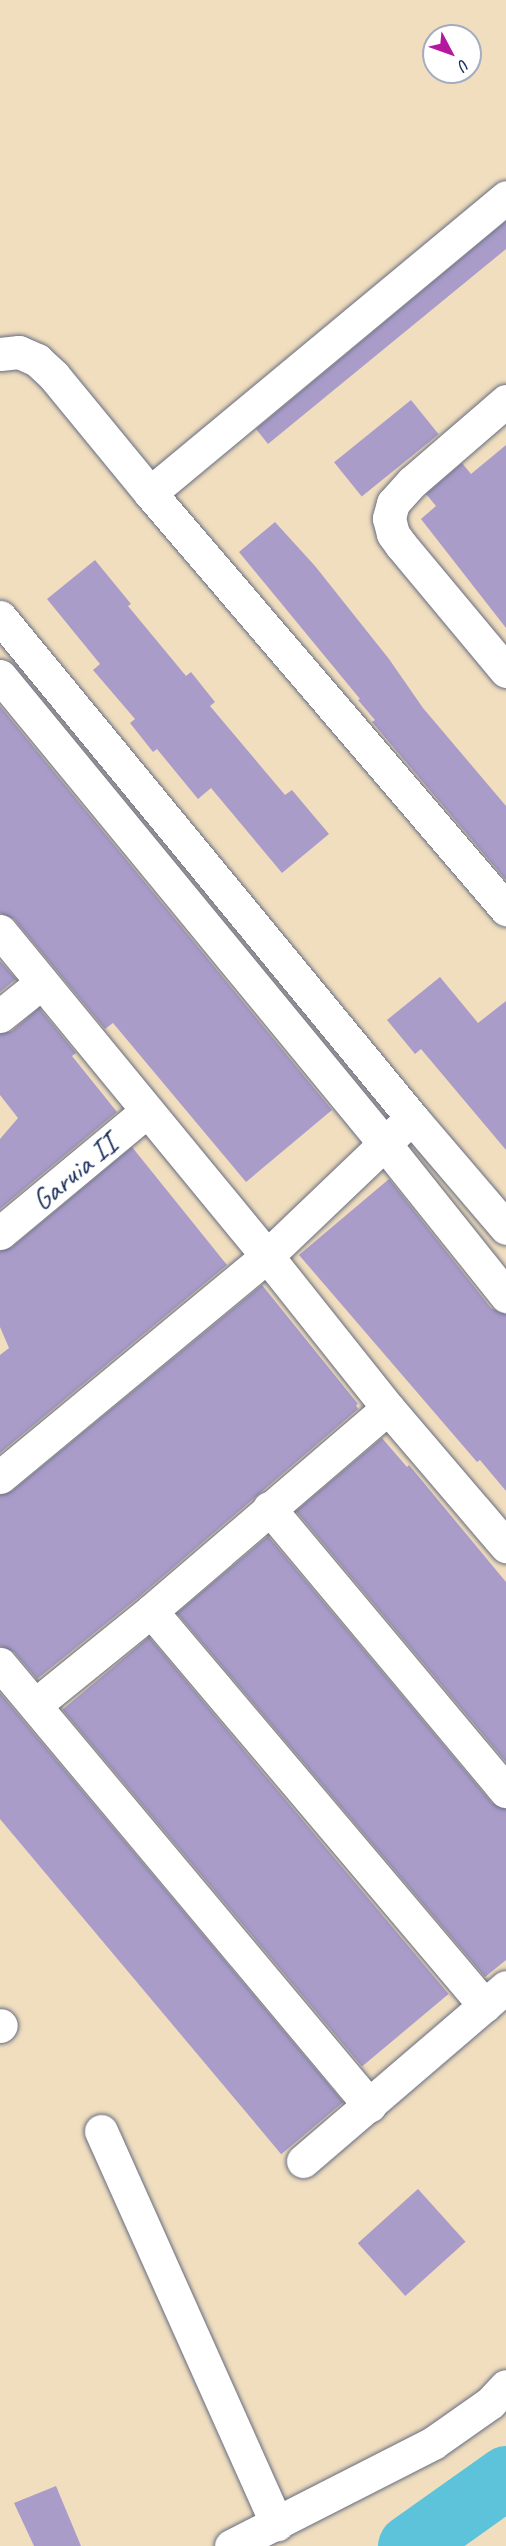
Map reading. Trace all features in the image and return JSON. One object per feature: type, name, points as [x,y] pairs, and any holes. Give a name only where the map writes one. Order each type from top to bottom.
[{"type":"street","points":[[150,493],[506,197]]},
{"type":"street","points":[[0,354],[19,352],[37,360],[46,368],[506,909]]},
{"type":"street","points":[[500,418],[412,482],[393,503],[389,518],[393,534],[401,545],[506,671]]},
{"type":"street","points":[[0,616],[412,1119],[500,1208],[453,1230]]},
{"type":"street","points":[[0,676],[384,1143],[506,1296]]},
{"type":"street","points":[[0,931],[267,1256],[388,1408],[506,1546]]},
{"type":"street","points":[[0,1016],[41,983]]},
{"type":"street","name":"Garuia II","points":[[0,1233],[147,1111]]},
{"type":"street","points":[[0,1477],[267,1256],[412,1119]]},
{"type":"street","points":[[35,1705],[151,1611],[268,1508],[388,1408]]},
{"type":"street","points":[[268,1508],[506,1791]]},
{"type":"street","points":[[151,1611],[495,1997],[303,2161]]},
{"type":"street","points":[[0,1664],[369,2106]]},
{"type":"street","points":[[101,2132],[277,2524]]},
{"type":"street","points":[[231,2546],[433,2443],[490,2403],[506,2386]]},
{"type":"building","points":[[506,221],[506,249],[268,444],[256,429]]},
{"type":"building","points":[[411,400],[439,434],[362,496],[334,462]]},
{"type":"building","points":[[506,445],[506,628],[421,519],[436,506],[426,494],[462,463],[471,474]]},
{"type":"building","points":[[275,522],[315,566],[389,659],[423,708],[506,806],[506,880],[372,722],[375,720],[358,700],[360,699],[239,552]]},
{"type":"building","points":[[95,560],[131,604],[128,606],[186,676],[191,672],[215,702],[210,706],[285,795],[292,790],[329,834],[282,873],[211,788],[198,799],[157,749],[153,752],[130,723],[135,719],[93,670],[100,664],[47,599]]},
{"type":"building","points":[[0,706],[332,1110],[246,1182],[113,1023],[105,1029],[14,919],[0,913]]},
{"type":"building","points":[[0,961],[16,979],[0,992]]},
{"type":"building","points":[[440,977],[478,1023],[506,1001],[506,1150],[421,1049],[415,1054],[387,1020]]},
{"type":"building","points":[[39,1008],[76,1053],[72,1056],[117,1112],[0,1209],[0,1139],[18,1118],[0,1095],[0,1034],[12,1031]]},
{"type":"building","points":[[132,1147],[227,1265],[0,1453],[0,1355],[9,1348],[0,1327],[0,1251],[12,1247]]},
{"type":"building","points":[[389,1179],[491,1308],[506,1314],[506,1491],[480,1460],[477,1462],[299,1255]]},
{"type":"building","points":[[262,1285],[358,1404],[356,1405],[358,1409],[139,1597],[37,1679],[14,1652],[0,1646],[0,1495],[12,1491]]},
{"type":"building","points":[[382,1438],[407,1467],[409,1465],[506,1582],[506,1762],[296,1511]]},
{"type":"building","points":[[268,1536],[492,1803],[506,1809],[506,1960],[485,1977],[177,1613]]},
{"type":"building","points":[[149,1637],[449,1994],[362,2067],[62,1710]]},
{"type":"building","points":[[0,1693],[343,2102],[281,2154],[0,1819]]},
{"type":"building","points":[[418,2189],[466,2242],[405,2296],[358,2243]]},
{"type":"building","points":[[56,2486],[81,2546],[34,2546],[14,2503]]},
{"type":"waterway","points":[[409,2546],[506,2477]]}]
